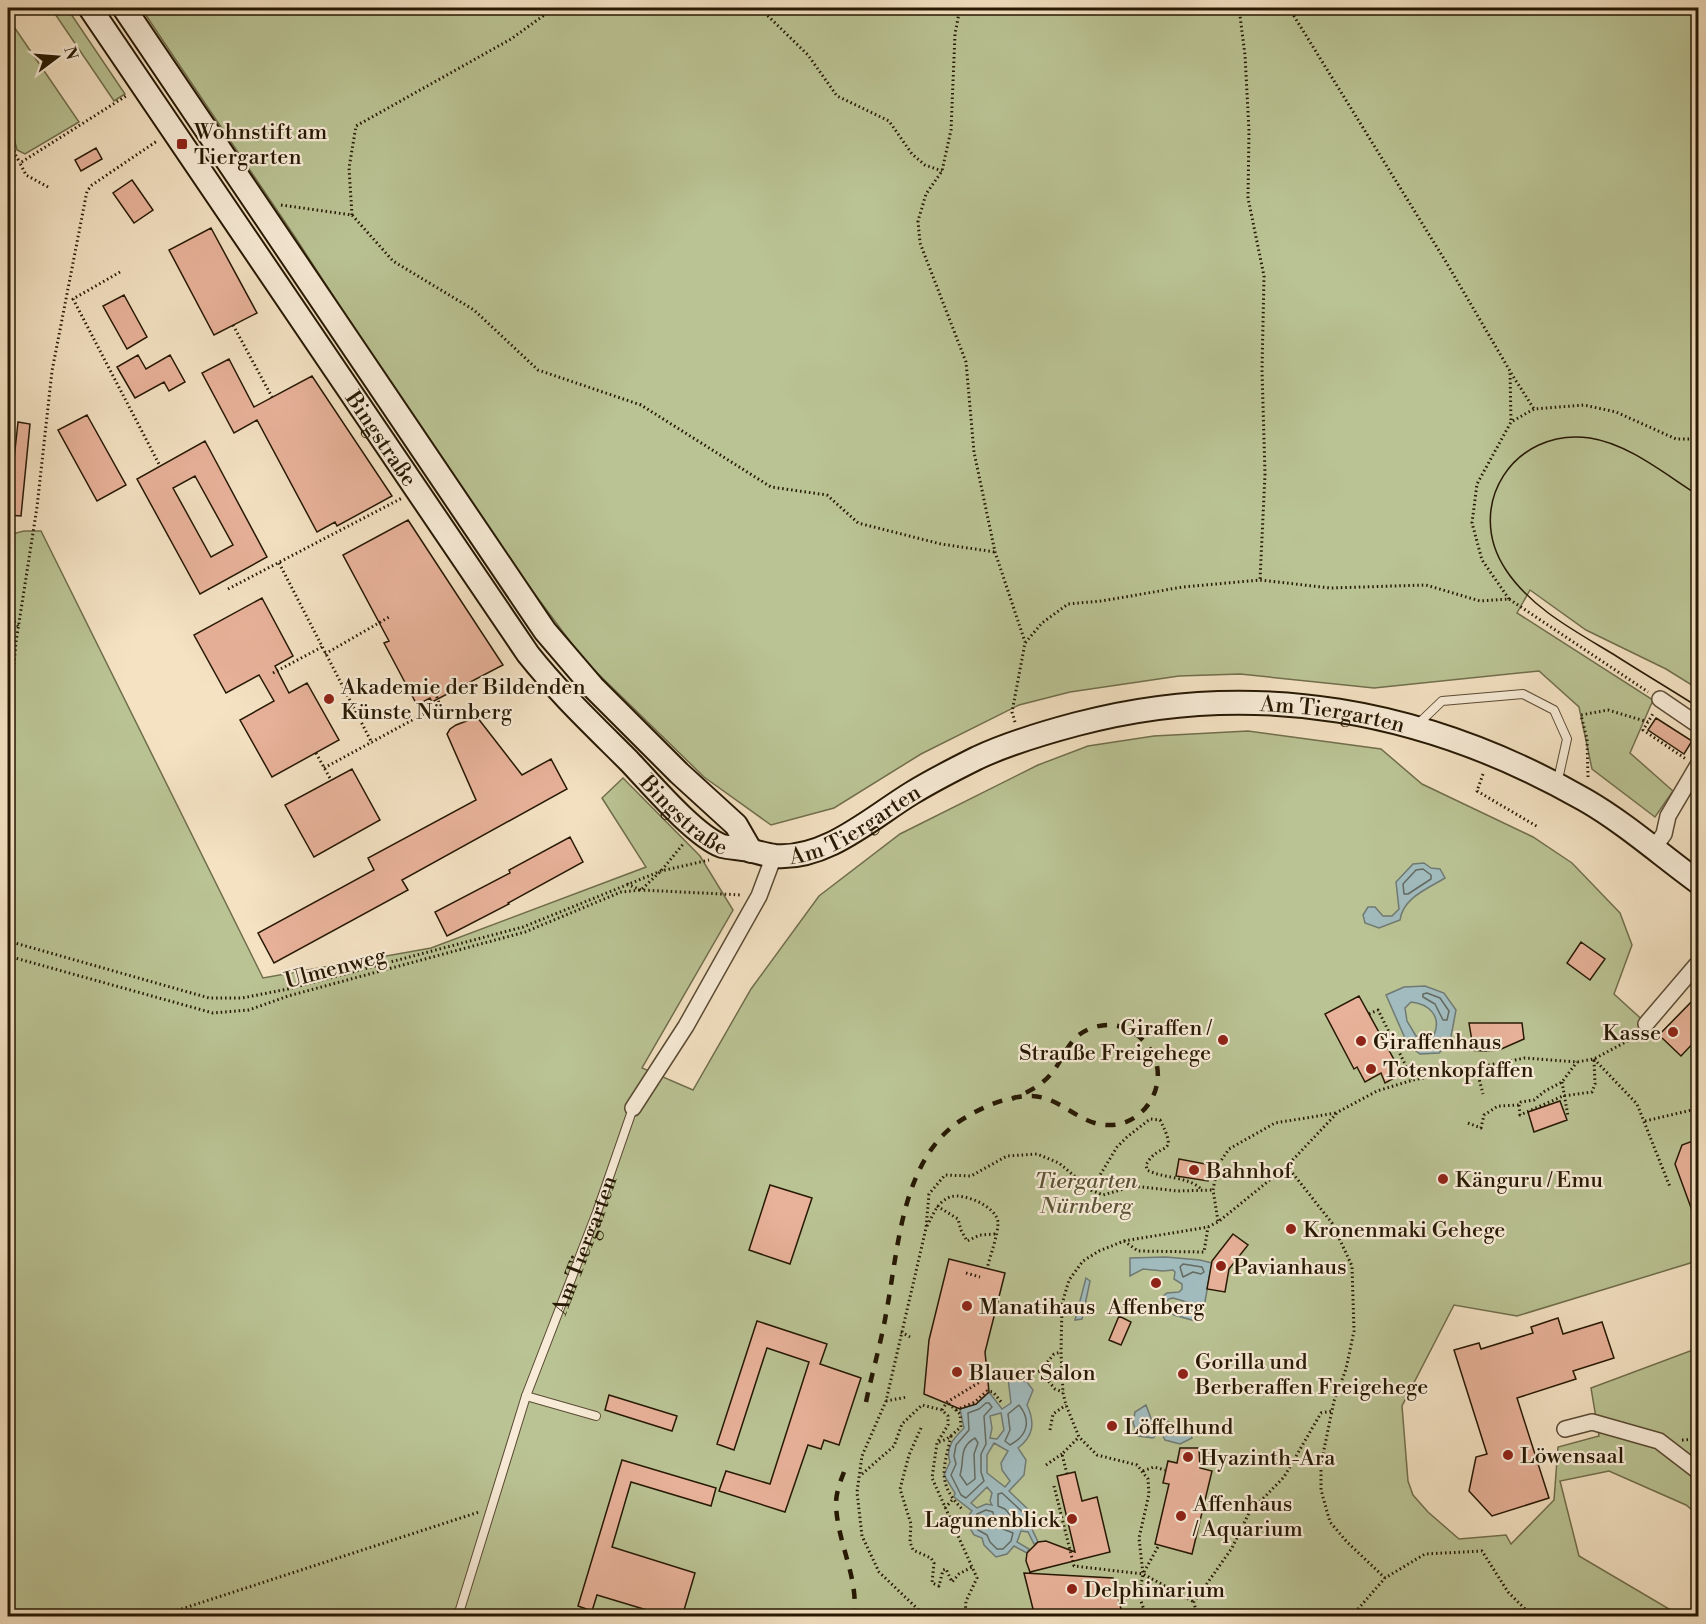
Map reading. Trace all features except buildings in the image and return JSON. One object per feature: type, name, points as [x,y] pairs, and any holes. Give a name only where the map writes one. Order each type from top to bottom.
[{"type":"street","name":"Bingstraße","points":[[90,8],[528,654],[580,714],[696,828],[721,845],[774,856]]},
{"type":"street","name":"Bingstraße","points":[[124,8],[545,631],[574,666],[679,773],[736,825],[751,851]]},
{"type":"street","points":[[149,94],[177,86]]},
{"type":"street","points":[[1660,699],[1698,725]]},
{"type":"street","name":"Am Tiergarten","points":[[633,1108],[686,1026],[759,896],[774,856],[806,853],[825,846],[931,782],[980,757],[1057,729],[1124,713],[1228,702],[1271,703],[1339,709],[1415,727],[1465,743],[1556,785],[1602,810],[1698,882]]},
{"type":"street","name":"Bingstraße","points":[[629,761],[649,742]]},
{"type":"street","points":[[1653,849],[1664,834],[1668,816],[1698,766]]},
{"type":"street","points":[[1646,1024],[1698,963]]},
{"type":"street","points":[[1565,1429],[1592,1422],[1659,1441],[1698,1471]]},
{"type":"lane","points":[[1415,727],[1442,701],[1523,694],[1554,710],[1567,739],[1556,785]]},
{"type":"lane","name":"Am Tiergarten","points":[[458,1617],[526,1396],[597,1212],[633,1108]]},
{"type":"lane","points":[[526,1396],[596,1416]]},
{"type":"path","points":[[554,8],[511,39],[356,126],[348,168],[352,214],[393,261],[474,310],[538,370],[641,405],[771,487],[827,495],[858,523],[941,544],[995,552]]},
{"type":"path","points":[[763,8],[767,15],[808,55],[837,96],[889,122],[912,154],[925,165],[942,171]]},
{"type":"path","points":[[960,8],[956,34],[951,130],[942,171],[926,194],[918,221],[920,243],[966,362],[974,452],[995,552],[1025,643],[1012,712],[1020,741]]},
{"type":"path","points":[[1239,8],[1245,55],[1249,131],[1248,198],[1264,276],[1262,369],[1265,474],[1260,580]]},
{"type":"path","points":[[1289,8],[1534,409]]},
{"type":"path","points":[[20,163],[149,94]]},
{"type":"path","points":[[8,727],[16,642],[37,507],[52,371],[87,192],[92,185],[160,138],[169,123]]},
{"type":"path","points":[[8,129],[15,154],[26,175],[48,187]]},
{"type":"path","points":[[255,202],[352,214]]},
{"type":"path","points":[[120,272],[73,299],[160,466]]},
{"type":"path","points":[[233,325],[272,397]]},
{"type":"path","points":[[1510,371],[1511,422],[1477,484],[1472,523],[1482,560],[1509,599],[1660,699]]},
{"type":"path","points":[[1511,422],[1534,409],[1584,405],[1616,412],[1676,439],[1698,439]]},
{"type":"path","points":[[228,589],[416,490]]},
{"type":"path","points":[[279,563],[372,743]]},
{"type":"path","points":[[1025,643],[1042,623],[1068,604],[1101,601],[1183,587],[1260,580],[1330,588],[1425,585],[1480,601],[1509,599]]},
{"type":"path","points":[[8,615],[19,627]]},
{"type":"path","points":[[325,654],[392,616]]},
{"type":"path","points":[[8,641],[16,642]]},
{"type":"path","points":[[273,673],[322,647]]},
{"type":"path","points":[[324,768],[440,705],[436,695]]},
{"type":"path","points":[[1588,777],[1587,739],[1581,715],[1608,710],[1648,722]]},
{"type":"path","points":[[1653,714],[1643,730],[1698,766]]},
{"type":"path","points":[[316,753],[331,780]]},
{"type":"path","points":[[1483,774],[1477,791],[1538,827]]},
{"type":"path","name":"Ulmenweg","points":[[8,956],[213,1013],[249,1010],[288,996],[525,932],[621,892],[641,890],[661,871],[696,828]]},
{"type":"path","name":"Ulmenweg","points":[[8,941],[209,998],[242,998],[288,989],[523,927],[661,871]]},
{"type":"path","points":[[627,884],[641,890],[759,896]]},
{"type":"path","points":[[1369,1014],[1378,1010],[1413,1080]]},
{"type":"path","points":[[1218,1222],[1213,1190],[1218,1165],[1228,1149],[1275,1124],[1338,1112],[1377,1091],[1413,1080],[1476,1067],[1525,1058],[1576,1062],[1594,1059],[1633,1038],[1646,1024]]},
{"type":"path","points":[[1519,1105],[1520,1115],[1563,1096],[1592,1092],[1595,1084],[1594,1059]]},
{"type":"path","points":[[1594,1059],[1637,1104],[1670,1187]]},
{"type":"path","points":[[1468,1123],[1481,1128],[1484,1115],[1498,1106],[1519,1105],[1521,1102],[1534,1100],[1562,1082],[1576,1062]]},
{"type":"path","points":[[1476,1067],[1483,1094]]},
{"type":"path","points":[[1562,1082],[1568,1116]]},
{"type":"path","points":[[1645,1121],[1692,1110],[1698,1126]]},
{"type":"path","points":[[1146,1617],[1139,1595],[1143,1574],[1139,1538],[1149,1494],[1148,1479],[1137,1465],[1097,1455],[1079,1437],[1066,1405],[1063,1393],[1061,1352],[1062,1304],[1069,1280],[1083,1261],[1124,1241],[1208,1227],[1218,1222],[1287,1166],[1338,1112]]},
{"type":"path","points":[[1091,1190],[1117,1147],[1150,1119],[1160,1120],[1169,1137],[1169,1143],[1167,1147],[1149,1158],[1146,1165],[1147,1170],[1155,1175],[1197,1184],[1204,1191]]},
{"type":"path","points":[[925,1617],[879,1572],[862,1536],[856,1492],[862,1456],[886,1401],[926,1228],[929,1194],[945,1175],[971,1176],[1007,1156],[1037,1154],[1059,1163],[1091,1190],[1103,1195],[1134,1186],[1177,1191],[1213,1190]]},
{"type":"path","points":[[1287,1166],[1332,1223],[1352,1266],[1354,1332],[1346,1369],[1332,1411],[1321,1464],[1321,1490],[1330,1522],[1347,1542],[1385,1578]]},
{"type":"path","points":[[926,1228],[937,1206],[949,1197],[960,1195],[992,1210],[998,1222],[987,1269]]},
{"type":"path","points":[[937,1206],[958,1219],[960,1230],[967,1241],[980,1235],[995,1234]]},
{"type":"path","points":[[1124,1241],[1138,1251],[1204,1252],[1208,1227]]},
{"type":"path","points":[[966,1273],[980,1277]]},
{"type":"path","points":[[901,1332],[910,1337]]},
{"type":"path","points":[[1012,1370],[1024,1374],[1040,1371],[1054,1354],[1061,1352]]},
{"type":"path","points":[[1040,1371],[1055,1389],[1063,1393]]},
{"type":"path","points":[[942,1410],[947,1402],[980,1382]]},
{"type":"path","points":[[956,1410],[975,1402],[987,1391],[993,1392],[1002,1403]]},
{"type":"path","points":[[886,1401],[908,1397]]},
{"type":"path","points":[[937,1443],[951,1436],[961,1427],[960,1414],[947,1402]]},
{"type":"path","points":[[860,1475],[894,1446],[902,1425],[922,1405],[942,1410],[948,1416],[948,1425],[937,1443],[932,1478],[977,1578],[966,1601],[965,1617]]},
{"type":"path","points":[[1050,1430],[1053,1414],[1066,1405]]},
{"type":"path","points":[[1197,1617],[1194,1602],[1232,1548],[1249,1514],[1284,1477],[1321,1413],[1332,1411]]},
{"type":"path","points":[[921,1428],[909,1455],[900,1489],[911,1524],[910,1542],[913,1550],[931,1558],[934,1563],[932,1583],[939,1586],[943,1570],[946,1569],[952,1582],[959,1574],[972,1567]]},
{"type":"path","points":[[951,1436],[947,1446],[943,1478],[952,1499],[962,1509]]},
{"type":"path","points":[[1046,1465],[1062,1454],[1079,1437]]},
{"type":"path","points":[[1062,1454],[1067,1474]]},
{"type":"path","points":[[934,1461],[945,1462]]},
{"type":"path","points":[[1143,1471],[1154,1467],[1166,1470]]},
{"type":"path","points":[[1054,1486],[1074,1566],[1143,1574],[1194,1602]]},
{"type":"path","points":[[945,1508],[952,1499]]},
{"type":"path","points":[[160,1617],[492,1508]]},
{"type":"path","points":[[1143,1574],[1159,1545]]},
{"type":"path","points":[[1352,1617],[1385,1578],[1425,1554],[1482,1551],[1508,1592],[1532,1617]]},
{"type":"green space","points":[[51,8],[67,8],[125,94],[114,101]]},
{"type":"green space","points":[[141,8],[1698,8],[1698,689],[1666,669],[1586,630],[1530,590],[1517,613],[1653,700],[1630,753],[1673,791],[1655,817],[1592,769],[1579,707],[1539,671],[1374,688],[1240,674],[1179,676],[1070,692],[1019,705],[921,754],[834,808],[771,825],[704,777],[584,660],[474,513],[295,237]]},
{"type":"green space","points":[[8,18],[79,122],[25,154],[17,150],[8,114]]},
{"type":"green space","name":"Tiergarten Nürnberg","points":[[24,531],[41,531],[263,978],[431,948],[646,867],[602,798],[623,778],[700,856],[733,910],[642,1068],[693,1090],[751,989],[819,896],[900,834],[1038,765],[1088,746],[1154,736],[1248,731],[1381,749],[1422,784],[1533,837],[1572,863],[1620,913],[1632,945],[1614,994],[1659,1035],[1698,995],[1698,1263],[1697,1261],[1517,1316],[1454,1305],[1402,1406],[1408,1481],[1413,1495],[1428,1512],[1459,1539],[1506,1535],[1511,1544],[1554,1500],[1558,1447],[1599,1436],[1591,1388],[1698,1348],[1698,1515],[1686,1505],[1609,1471],[1560,1481],[1579,1556],[1681,1616],[8,1616],[8,535]]},
{"type":"water","points":[[1424,863],[1431,868],[1440,869],[1445,878],[1411,900],[1402,912],[1400,920],[1379,928],[1365,923],[1363,915],[1368,907],[1375,907],[1383,916],[1392,916],[1399,909],[1396,882],[1413,864]]},
{"type":"water","points":[[1425,986],[1444,993],[1456,1010],[1450,1042],[1439,1053],[1420,1054],[1408,1045],[1386,995],[1404,987]],"holes":[[[1411,1002],[1428,1008],[1435,1017],[1434,1035],[1424,1038],[1416,1036],[1407,1021],[1405,1008]]]},
{"type":"water","points":[[1166,1257],[1212,1263],[1204,1307],[1173,1298],[1159,1309],[1162,1297],[1167,1293],[1179,1292],[1182,1289],[1182,1284],[1174,1279],[1173,1270],[1143,1269],[1130,1276],[1130,1258]]},
{"type":"water","points":[[1086,1278],[1090,1281],[1082,1319],[1075,1320]]},
{"type":"water","points":[[1170,1305],[1202,1315],[1199,1322],[1174,1315],[1167,1308]]},
{"type":"water","points":[[1008,1378],[1027,1382],[1033,1390],[1027,1405],[1032,1428],[1027,1439],[1018,1448],[1026,1460],[1024,1475],[1009,1491],[1036,1517],[1037,1522],[1032,1529],[1038,1542],[1034,1544],[1028,1532],[1021,1531],[1017,1542],[1029,1549],[1027,1553],[1014,1546],[1007,1554],[996,1557],[984,1545],[982,1538],[974,1535],[965,1520],[972,1511],[954,1497],[955,1493],[944,1475],[950,1462],[950,1447],[964,1428],[960,1409],[976,1404],[989,1392],[1002,1409],[1011,1403]],"holes":[[[1001,1413],[1004,1430],[997,1439],[990,1438],[992,1428],[990,1416]],[[994,1443],[1008,1451],[1001,1463],[1002,1470],[1010,1481],[1005,1487],[987,1473],[987,1455]],[[987,1487],[992,1493],[990,1501],[992,1505],[986,1504],[977,1508],[971,1503]]]},
{"type":"water","points":[[1146,1405],[1152,1421],[1165,1420],[1180,1428],[1189,1424],[1192,1438],[1180,1444],[1165,1440],[1162,1434],[1153,1438],[1138,1436],[1133,1423],[1135,1412]]},
{"type":"tram line","points":[[1698,495],[1647,461],[1605,441],[1590,438],[1563,438],[1539,445],[1519,458],[1503,476],[1494,497],[1490,521],[1494,546],[1506,570],[1528,596],[1555,618],[1698,707]]},
{"type":"railway","points":[[866,1402],[884,1325],[907,1204],[916,1177],[929,1153],[946,1132],[983,1108],[1023,1096],[1042,1097],[1097,1124],[1120,1124],[1132,1119],[1150,1102],[1158,1078],[1157,1065],[1152,1052],[1135,1033],[1112,1025],[1095,1027],[1079,1035],[1073,1041],[1056,1068],[1042,1083],[1012,1099]]},
{"type":"railway","points":[[844,1472],[837,1492],[836,1504],[837,1518],[851,1574],[855,1602],[854,1616]]},
{"type":"place","name":"Wohnstift am Tiergarten","points":[[182,144]]},
{"type":"place","name":"Akademie der Bildenden Künste Nürnberg","points":[[329,699]]},
{"type":"place","name":"Kasse","points":[[1673,1032]]},
{"type":"place","name":"Giraffen / Strauße Freigehege","points":[[1223,1040]]},
{"type":"place","name":"Giraffenhaus","points":[[1361,1041]]},
{"type":"place","name":"Totenkopfaffen","points":[[1371,1069]]},
{"type":"place","name":"Bahnhof","points":[[1194,1170]]},
{"type":"place","name":"Känguru / Emu","points":[[1443,1179]]},
{"type":"place","name":"Kronenmaki Gehege","points":[[1291,1229]]},
{"type":"place","name":"Pavianhaus","points":[[1221,1266]]},
{"type":"place","name":"Affenberg","points":[[1156,1283]]},
{"type":"place","name":"Manatihaus","points":[[967,1306]]},
{"type":"place","name":"Blauer Salon","points":[[957,1372]]},
{"type":"place","name":"Gorilla und Berberaffen Freigehege","points":[[1183,1374]]},
{"type":"place","name":"Löffelhund","points":[[1112,1426]]},
{"type":"place","name":"Löwensaal","points":[[1508,1455]]},
{"type":"place","name":"Hyazinth-Ara","points":[[1188,1457]]},
{"type":"place","name":"Affenhaus / Aquarium","points":[[1181,1516]]},
{"type":"place","name":"Lagunenblick","points":[[1072,1519]]},
{"type":"place","name":"Delphinarium","points":[[1072,1589]]}]
